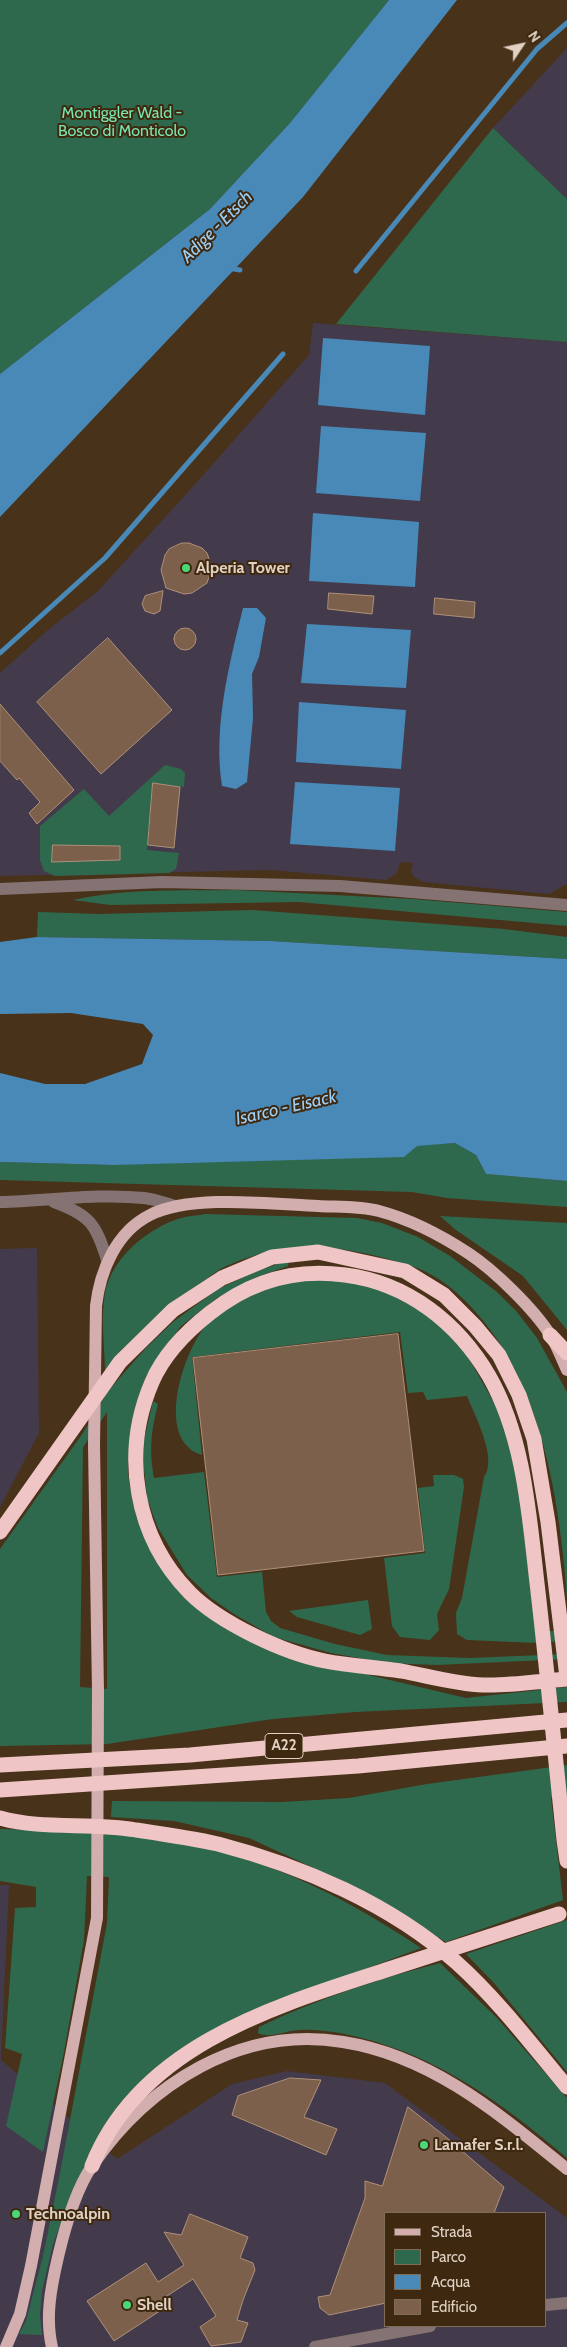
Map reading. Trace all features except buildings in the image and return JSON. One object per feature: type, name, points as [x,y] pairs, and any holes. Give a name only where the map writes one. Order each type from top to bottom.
[{"type":"highway","points":[[0,1532],[120,1362],[173,1310],[222,1278],[272,1257],[318,1252],[404,1271],[444,1294],[475,1326],[499,1355],[519,1395],[534,1439],[560,1607],[567,1678],[483,1685],[324,1661],[281,1648],[241,1628],[191,1594],[165,1561],[148,1532],[139,1498],[136,1474],[136,1442],[141,1412],[153,1379],[174,1347],[194,1326],[247,1287],[277,1278],[303,1274],[333,1273],[364,1277],[417,1300],[445,1320],[469,1347],[490,1378],[509,1421],[520,1464],[530,1521],[540,1607],[564,1840],[567,1861]]},
{"type":"highway","points":[[550,1335],[567,1353]]},
{"type":"highway","name":"A22","points":[[0,1765],[190,1755],[567,1720]]},
{"type":"highway","name":"A22","points":[[0,1790],[358,1766],[567,1746]]},
{"type":"highway","points":[[0,1818],[9,1821],[130,1829],[218,1844],[299,1870],[317,1878],[389,1915],[432,1943],[456,1963],[507,2015],[567,2088]]},
{"type":"highway","points":[[92,2166],[102,2142],[125,2108],[175,2063],[230,2028],[295,2000],[559,1914]]},
{"type":"main road","points":[[6,2347],[20,2314],[31,2266],[45,2182],[97,1918],[98,1692],[94,1445],[95,1369],[96,1306],[99,1284],[107,1260],[130,1230],[148,1215],[175,1206],[255,1203],[378,1210],[418,1226],[468,1253],[512,1290],[550,1335],[567,1370]]},
{"type":"main road","points":[[52,2347],[48,2331],[52,2283],[61,2242],[92,2166],[139,2110],[164,2088],[203,2063],[232,2052],[263,2044],[317,2039],[344,2042],[384,2051],[434,2072],[487,2105],[567,2169]]},
{"type":"street","points":[[0,889],[162,882],[340,886],[567,904]]},
{"type":"street","points":[[0,1202],[52,1201],[83,1196],[146,1198],[175,1206]]},
{"type":"street","points":[[52,1201],[77,1210],[91,1222],[107,1260]]},
{"type":"street","points":[[547,2305],[567,2303]]},
{"type":"street","points":[[314,2347],[369,2342],[426,2327]]},
{"type":"shaded area","points":[[567,48],[567,199],[493,128]]},
{"type":"shaded area","points":[[313,323],[567,342],[567,884],[549,894],[423,882],[414,877],[411,871],[413,863],[401,862],[396,874],[386,880],[270,870],[0,876],[0,673],[49,629],[98,591],[198,481],[309,355]]},
{"type":"shaded area","points":[[37,1248],[39,1433],[0,1507],[0,1249]]},
{"type":"shaded area","points":[[0,1885],[9,1885],[1,2060],[117,2159],[232,2084],[287,2071],[385,2083],[567,2218],[567,2347],[0,2347]]},
{"type":"green space","name":"Montiggler Wald - Bosco di Monticolo","points":[[0,0],[389,0],[290,123],[210,209],[0,374]]},
{"type":"green space","points":[[493,128],[567,199],[567,342],[336,324]]},
{"type":"green space","points":[[165,765],[181,769],[185,773],[184,787],[153,783],[147,850],[179,853],[176,869],[169,873],[55,876],[44,871],[40,860],[40,826],[84,789],[109,816]]},
{"type":"green space","points":[[236,890],[413,899],[567,912],[567,926],[299,902],[110,905],[73,900],[134,892]]},
{"type":"green space","points":[[253,910],[504,929],[567,937],[567,959],[271,941],[37,937],[38,912],[99,914]]},
{"type":"green space","points":[[455,1143],[476,1155],[486,1174],[567,1181],[567,1207],[447,1198],[412,1192],[0,1180],[0,1162],[114,1165]]},
{"type":"green space","points":[[205,1214],[357,1218],[382,1223],[418,1237],[450,1256],[497,1292],[517,1312],[537,1338],[567,1392],[567,1599],[557,1506],[551,1476],[534,1415],[523,1387],[502,1347],[475,1311],[442,1281],[424,1271],[377,1256],[338,1249],[302,1247],[266,1252],[226,1266],[189,1291],[139,1335],[105,1373],[104,1300],[112,1273],[119,1261],[139,1241],[162,1226],[182,1218]]},
{"type":"green space","points":[[440,1216],[567,1223],[567,1330],[523,1276],[456,1230]]},
{"type":"green space","points":[[289,1260],[288,1266],[257,1277],[217,1298],[181,1326],[146,1376],[136,1405],[130,1436],[128,1474],[132,1498],[143,1532],[224,1627],[276,1653],[466,1698],[567,1687],[567,1702],[355,1712],[273,1719],[107,1744],[0,1746],[0,1549],[83,1433],[108,1391],[146,1348],[173,1322],[218,1289],[257,1271]],"holes":[[[107,1412],[107,1689],[80,1687],[83,1447]]]},
{"type":"green space","points":[[321,1277],[381,1288],[434,1318],[464,1350],[496,1406],[508,1438],[517,1471],[536,1631],[567,1631],[567,1641],[536,1643],[467,1640],[457,1634],[456,1613],[462,1598],[484,1477],[488,1469],[487,1449],[480,1426],[467,1396],[427,1400],[423,1392],[408,1393],[400,1332],[192,1357],[202,1455],[187,1446],[178,1430],[176,1410],[178,1388],[194,1345],[204,1328],[229,1305],[262,1287],[284,1281]]},
{"type":"green space","points":[[153,1401],[158,1404],[152,1441],[154,1478],[204,1472],[217,1577],[262,1572],[266,1612],[271,1621],[280,1628],[335,1644],[387,1655],[469,1658],[567,1654],[567,1659],[437,1665],[386,1663],[331,1653],[274,1637],[234,1614],[211,1598],[187,1575],[158,1528],[147,1498],[142,1449]]},
{"type":"green space","points":[[433,1475],[454,1475],[463,1479],[464,1487],[449,1589],[437,1614],[439,1630],[430,1640],[400,1637],[392,1626],[384,1558],[425,1553],[418,1488],[434,1486]]},
{"type":"green space","points":[[368,1600],[372,1629],[360,1635],[297,1617],[289,1611]]},
{"type":"green space","points":[[567,1765],[567,1795],[551,1798],[563,1900],[446,1942],[359,1889],[249,1838],[174,1821],[111,1817],[112,1801],[282,1802],[349,1798],[427,1784]]},
{"type":"green space","points":[[0,1829],[94,1832],[142,1836],[188,1843],[220,1851],[310,1884],[365,1913],[421,1948],[349,1975],[231,2025],[132,2104],[73,2191],[53,2244],[42,2291],[40,2315],[42,2335],[19,2334],[26,2321],[43,2256],[60,2173],[107,1923],[109,1877],[87,1876],[84,1940],[64,2052],[43,2152],[6,2126],[22,2054],[5,2048],[15,1908],[36,1907],[36,1887],[0,1881]]},
{"type":"green space","points":[[567,1920],[567,2072],[494,1983],[466,1954]]},
{"type":"green space","points":[[440,1963],[497,2018],[567,2098],[567,2158],[489,2097],[434,2065],[404,2052],[373,2041],[340,2033],[298,2030],[267,2035],[258,2033],[259,2027],[325,1999],[371,1983]]},
{"type":"water","name":"Adige - Etsch","points":[[389,0],[457,0],[303,197],[0,517],[0,374],[210,209],[290,123]]},
{"type":"water","points":[[323,338],[430,346],[425,415],[318,405]]},
{"type":"water","points":[[321,426],[426,433],[420,501],[316,493]]},
{"type":"water","points":[[313,513],[419,522],[415,587],[309,581]]},
{"type":"water","points":[[243,608],[257,608],[266,618],[259,657],[252,674],[253,718],[247,782],[236,789],[222,786],[220,741],[224,696]]},
{"type":"water","points":[[307,624],[411,630],[406,688],[301,683]]},
{"type":"water","points":[[299,702],[406,710],[401,769],[296,762]]},
{"type":"water","points":[[295,782],[400,788],[395,851],[290,844]]},
{"type":"water","name":"Isarco - Eisack","points":[[37,937],[271,941],[567,959],[567,1181],[486,1174],[476,1155],[455,1143],[417,1146],[404,1157],[114,1165],[0,1162],[0,1073],[45,1084],[85,1084],[142,1064],[153,1035],[143,1024],[71,1013],[0,1014],[0,942]]},
{"type":"waterway","points":[[356,271],[537,49],[567,23]]},
{"type":"waterway","points":[[228,268],[240,270]]},
{"type":"waterway","points":[[0,653],[105,558],[283,354]]},
{"type":"place","name":"Alperia Tower","points":[[186,568]]},
{"type":"place","name":"Lamafer S.r.l.","points":[[424,2145]]},
{"type":"place","name":"Technoalpin","points":[[16,2214]]},
{"type":"place","name":"Shell","points":[[127,2305]]}]
